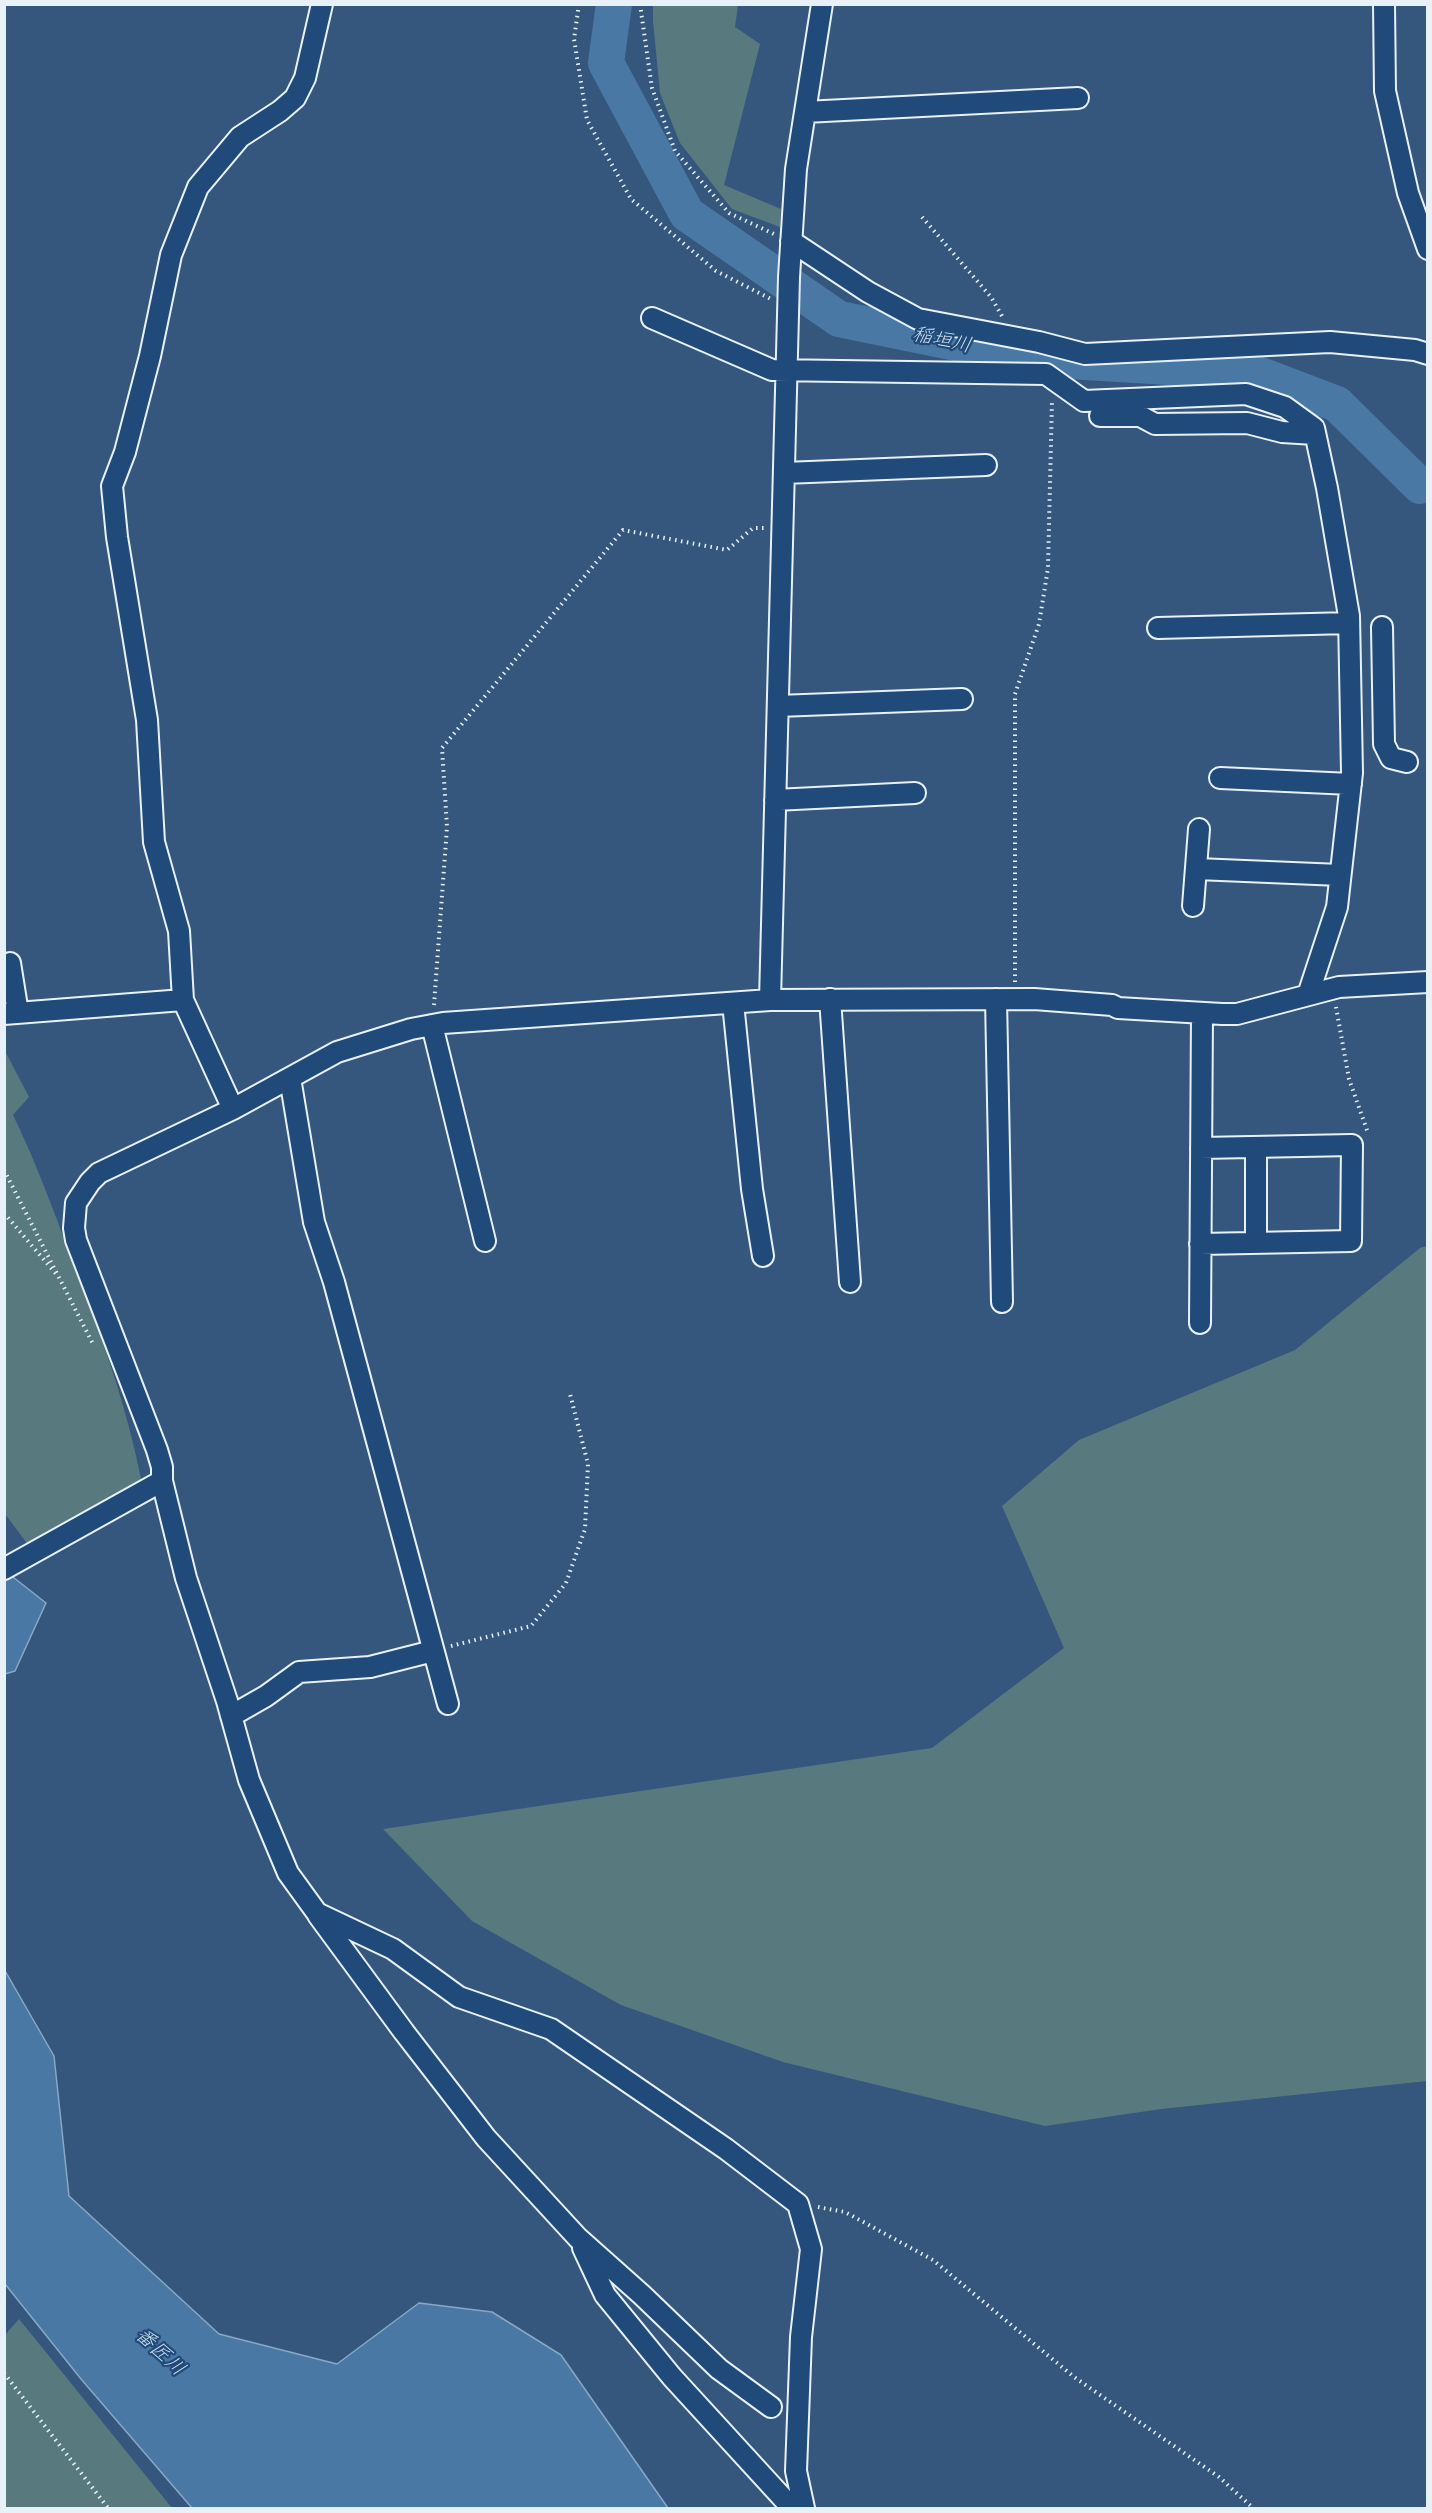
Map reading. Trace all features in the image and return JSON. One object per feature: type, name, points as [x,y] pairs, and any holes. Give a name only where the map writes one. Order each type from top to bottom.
[{"type":"street","points":[[233,1109],[183,1000],[179,931],[154,842],[147,720],[117,537],[112,486],[125,452],[150,356],[171,255],[198,187],[240,137],[280,111],[295,98],[304,78],[322,4]]},
{"type":"street","points":[[770,1000],[789,278],[796,168],[822,4]]},
{"type":"street","points":[[1384,4],[1385,91],[1408,193],[1428,249]]},
{"type":"street","points":[[805,112],[1078,98]]},
{"type":"street","points":[[791,241],[868,292],[918,320],[1015,337],[1085,354],[1330,342],[1415,350],[1428,354]]},
{"type":"street","points":[[652,318],[772,370],[1046,374],[1084,400],[1246,394],[1285,408],[1314,428],[1328,488],[1349,623],[1351,784],[1337,907],[1308,995]]},
{"type":"street","points":[[1100,416],[1140,416],[1155,424],[1246,423],[1282,432],[1316,434]]},
{"type":"street","points":[[784,473],[986,465]]},
{"type":"street","points":[[1158,628],[1349,623]]},
{"type":"street","points":[[1382,627],[1384,744],[1390,758],[1407,762]]},
{"type":"street","points":[[778,705],[962,699]]},
{"type":"street","points":[[1351,737],[1385,734]]},
{"type":"street","points":[[1220,778],[1351,784]]},
{"type":"street","points":[[775,800],[915,793]]},
{"type":"street","points":[[1192,906],[1199,829]]},
{"type":"street","points":[[1197,869],[1340,875]]},
{"type":"street","points":[[10,963],[11,1014],[183,1000]]},
{"type":"street","points":[[771,2407],[718,2369],[642,2295],[578,2238],[486,2138],[404,2032],[288,1873],[249,1780],[231,1716],[186,1578],[162,1481],[162,1467],[157,1450],[76,1240],[74,1228],[76,1203],[99,1173],[233,1109],[337,1052],[374,1039],[432,1025],[770,1000],[830,999],[1005,999],[1237,1014],[1333,988],[1428,982]]},
{"type":"street","points":[[830,999],[850,1282]]},
{"type":"street","points":[[1002,1302],[1005,999]]},
{"type":"street","points":[[733,1003],[752,1189],[763,1256]]},
{"type":"street","points":[[1200,1323],[1202,1013]]},
{"type":"street","points":[[432,1025],[484,1241]]},
{"type":"street","points":[[290,1078],[314,1222],[334,1282],[448,1704]]},
{"type":"street","points":[[1200,1244],[1351,1241],[1352,1145],[1201,1148]]},
{"type":"street","points":[[1256,1147],[1256,1243]]},
{"type":"street","points":[[4,1569],[162,1481]]},
{"type":"street","points":[[231,1716],[266,1696],[299,1672],[370,1667],[433,1651]]},
{"type":"street","points":[[317,1913],[393,1949],[459,1997],[551,2029],[726,2149],[798,2204],[811,2249],[801,2337],[796,2472],[804,2508]]},
{"type":"street","points":[[578,2238],[605,2295],[672,2377],[792,2508]]},
{"type":"path","points":[[579,4],[574,39],[587,120],[631,199],[716,271],[788,306]]},
{"type":"path","points":[[640,4],[652,88],[675,151],[729,213],[791,241]]},
{"type":"path","points":[[922,217],[991,297],[1015,337]]},
{"type":"path","points":[[1005,999],[1015,694],[1039,624],[1048,568],[1053,378]]},
{"type":"path","points":[[432,1025],[447,827],[442,748],[622,530],[727,550],[753,528],[782,526]]},
{"type":"path","points":[[1333,988],[1349,1079],[1371,1141]]},
{"type":"path","points":[[4,1170],[96,1350]]},
{"type":"path","points":[[4,1213],[61,1280]]},
{"type":"path","points":[[433,1651],[531,1626],[566,1583],[585,1529],[588,1464],[570,1394]]},
{"type":"path","points":[[798,2204],[845,2212],[933,2260],[1074,2377],[1219,2477],[1253,2508]]},
{"type":"path","points":[[4,2373],[108,2508]]},
{"type":"green space","points":[[653,5],[738,5],[735,27],[760,44],[724,185],[781,209],[780,227],[732,209],[680,143],[660,93]]},
{"type":"green space","points":[[4,1049],[29,1097],[13,1115],[43,1184],[102,1339],[128,1425],[142,1484],[29,1546],[5,1514]]},
{"type":"green space","points":[[1427,1246],[1427,2081],[1161,2109],[1045,2126],[783,2062],[621,2005],[472,1921],[383,1829],[932,1748],[1064,1648],[1002,1506],[1079,1440],[1295,1350],[1420,1248]]},
{"type":"green space","points":[[19,2319],[172,2508],[5,2508],[5,2335]]},
{"type":"water","points":[[4,1570],[46,1603],[15,1671],[5,1674]]},
{"type":"water","name":"番匠川","points":[[4,1969],[54,2056],[69,2196],[219,2334],[337,2364],[419,2303],[492,2312],[561,2355],[668,2508],[192,2508],[81,2379],[5,2284]]},
{"type":"waterway","name":"稲垣川","points":[[614,4],[606,63],[687,214],[839,319],[1035,359],[1253,372],[1337,404],[1420,486]]}]
